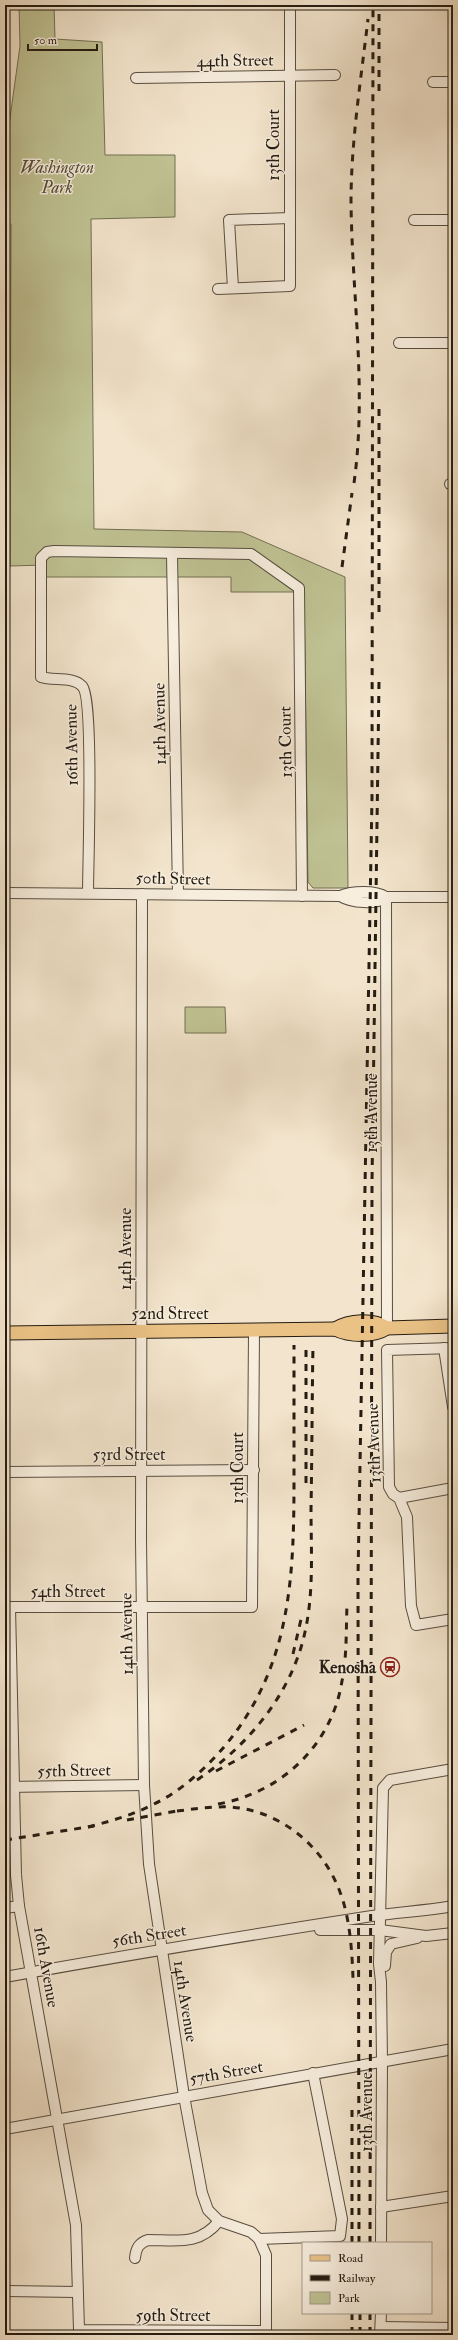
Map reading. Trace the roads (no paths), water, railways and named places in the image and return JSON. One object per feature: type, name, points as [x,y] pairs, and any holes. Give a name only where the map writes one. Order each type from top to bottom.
[{"type":"main road","name":"52nd Street","points":[[5,1333],[335,1329],[345,1323],[378,1322],[387,1328],[453,1326]]},
{"type":"street","name":"13th Court","points":[[233,288],[290,286],[290,5]]},
{"type":"street","name":"44th Street","points":[[136,78],[335,75]]},
{"type":"street","points":[[433,82],[453,82]]},
{"type":"street","points":[[218,289],[233,288],[229,220],[290,218]]},
{"type":"street","points":[[414,220],[453,220]]},
{"type":"street","points":[[399,343],[453,343]]},
{"type":"street","name":"16th Avenue","points":[[88,893],[88,730],[86,693],[82,685],[72,681],[41,677],[41,558],[47,552],[54,551],[172,554]]},
{"type":"street","name":"13th Court","points":[[172,554],[251,554],[299,588],[302,896]]},
{"type":"street","name":"14th Avenue","points":[[172,554],[178,894]]},
{"type":"street","name":"50th Street","points":[[5,893],[340,896],[348,901],[381,901],[386,897],[453,897]]},
{"type":"street","name":"14th Avenue","points":[[142,894],[141,1470],[144,1785],[149,1864],[184,2096],[202,2193],[208,2210],[219,2221]]},
{"type":"street","name":"13th Avenue","points":[[386,897],[387,1328]]},
{"type":"street","name":"13th Court","points":[[252,1607],[254,1330]]},
{"type":"street","points":[[449,1348],[453,1407]]},
{"type":"street","name":"13th Avenue","points":[[449,1348],[387,1350],[389,1488],[393,1494],[399,1498],[407,1517],[411,1606],[416,1625],[453,1619]]},
{"type":"street","name":"53rd Street","points":[[5,1472],[254,1470]]},
{"type":"street","points":[[399,1498],[453,1488]]},
{"type":"street","name":"16th Avenue","points":[[8,1607],[10,1787],[19,1906],[76,2225],[79,2330]]},
{"type":"street","name":"54th Street","points":[[8,1607],[252,1607]]},
{"type":"street","name":"13th Avenue","points":[[381,2242],[382,2062],[381,1982],[379,1966],[382,1915],[383,1792],[386,1783],[396,1779],[453,1769]]},
{"type":"street","name":"55th Street","points":[[10,1787],[144,1785]]},
{"type":"street","points":[[5,1908],[19,1906]]},
{"type":"street","name":"56th Street","points":[[5,1977],[161,1949],[300,1929],[382,1915],[453,1906]]},
{"type":"street","name":"56th Street","points":[[300,1929],[380,1930],[426,1936],[453,1933]]},
{"type":"street","name":"13th Avenue","points":[[381,1982],[386,1952],[390,1946],[396,1941],[426,1936]]},
{"type":"street","name":"57th Street","points":[[5,2129],[453,2049]]},
{"type":"street","points":[[259,2239],[340,2236],[342,2219],[313,2073]]},
{"type":"street","points":[[381,2207],[453,2196]]},
{"type":"street","points":[[135,2258],[136,2250],[142,2242],[148,2240],[195,2239],[210,2230],[219,2221],[250,2232],[259,2239],[266,2255],[266,2333]]},
{"type":"street","points":[[5,2291],[77,2292]]},
{"type":"street","points":[[381,2314],[381,2331],[453,2328]]},
{"type":"street","name":"59th Street","points":[[79,2330],[266,2333]]},
{"type":"railway","points":[[359,2242],[358,1576],[372,798],[373,5]]},
{"type":"railway","points":[[379,5],[379,91]]},
{"type":"railway","points":[[354,483],[358,448],[359,378],[352,237],[351,179],[357,110],[368,19]]},
{"type":"railway","points":[[379,409],[379,613]]},
{"type":"railway","points":[[342,567],[352,493]]},
{"type":"railway","points":[[370,2242],[372,1182],[379,681]]},
{"type":"railway","points":[[88,1827],[146,1808],[174,1793],[192,1779],[224,1747],[246,1717],[263,1685],[276,1653],[290,1586],[294,1515],[294,1345]]},
{"type":"railway","points":[[306,1345],[306,1483]]},
{"type":"railway","points":[[197,1780],[234,1751],[250,1734],[279,1697],[299,1654],[305,1632],[311,1586],[313,1345]]},
{"type":"railway","points":[[218,1804],[241,1798],[263,1789],[282,1777],[300,1762],[315,1745],[327,1726],[336,1704],[342,1681],[346,1653],[347,1605]]},
{"type":"railway","points":[[293,1654],[302,1615]]},
{"type":"railway","points":[[216,1771],[304,1725]]},
{"type":"railway","points":[[177,1811],[224,1807],[249,1810],[267,1816],[283,1824],[298,1834],[311,1846],[323,1860],[340,1892],[350,1935],[353,1978]]},
{"type":"railway","points":[[127,1820],[182,1810]]},
{"type":"railway","points":[[5,1840],[94,1826]]},
{"type":"railway","points":[[352,2110],[352,2242]]},
{"type":"railway","points":[[352,2314],[352,2335]]},
{"type":"railway","points":[[360,2314],[360,2335]]},
{"type":"railway","points":[[370,2314],[370,2335]]},
{"type":"place","name":"Kenosha","points":[[390,1667]]},
{"type":"park label","name":"Washington Park","points":[[57,177]]}]
